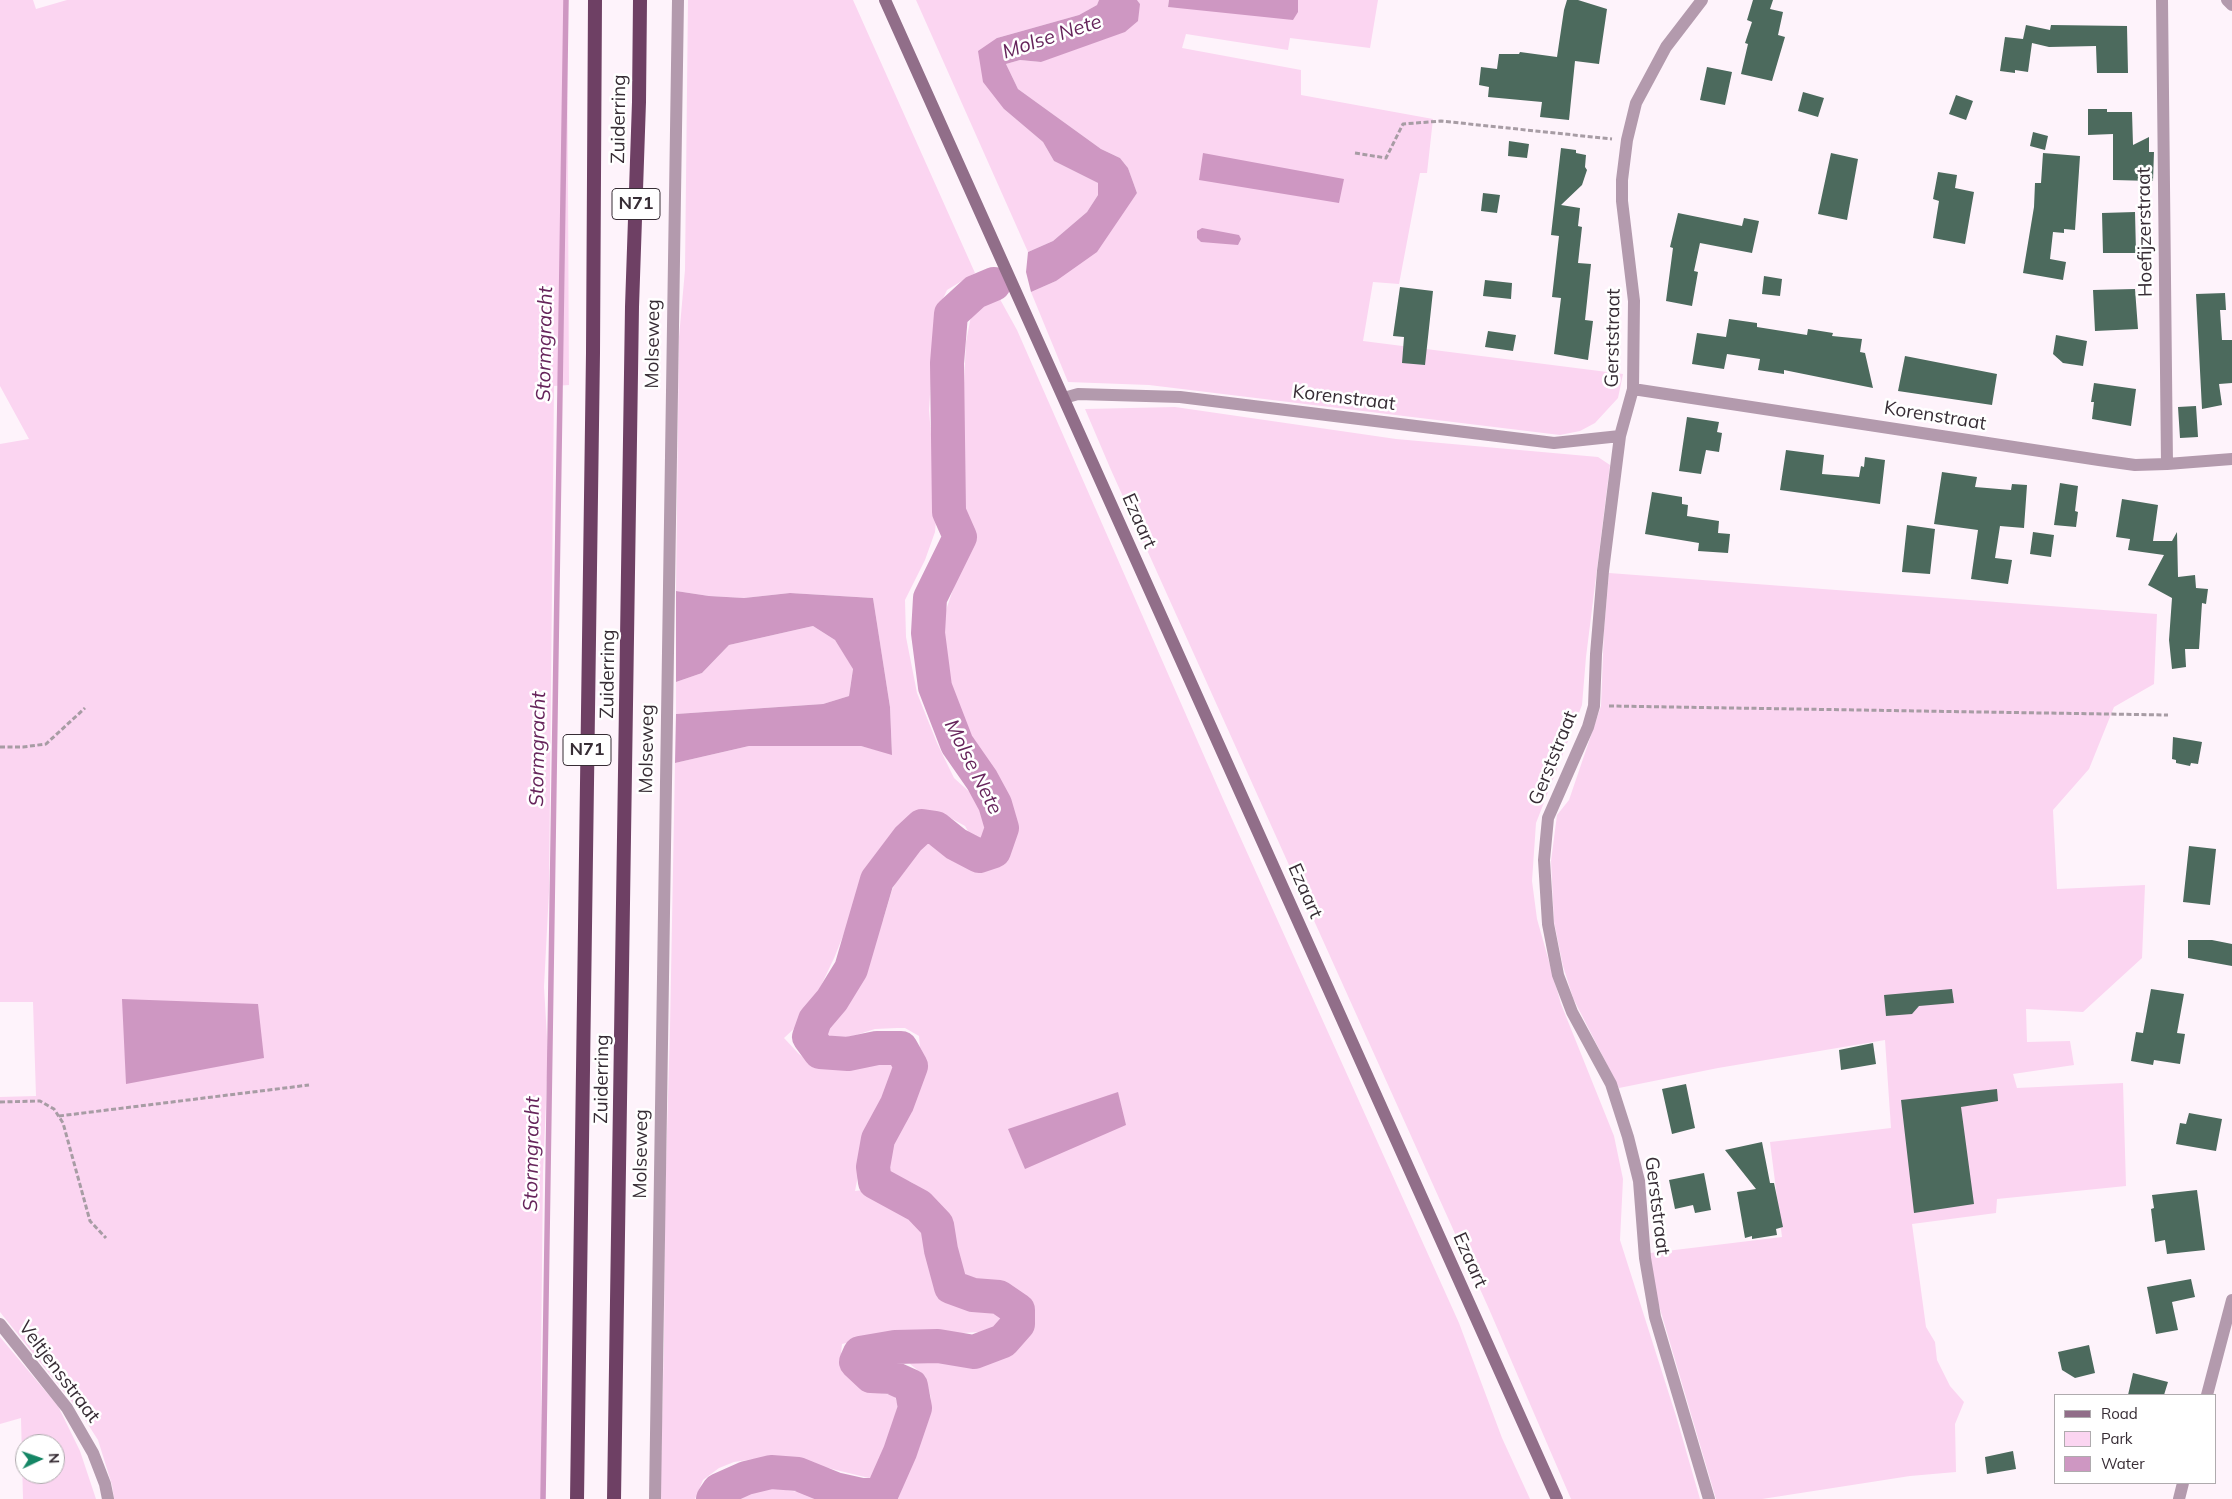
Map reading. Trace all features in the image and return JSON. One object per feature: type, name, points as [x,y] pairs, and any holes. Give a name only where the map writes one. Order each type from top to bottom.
[{"type":"highway","name":"Zuiderring","points":[[577,1499],[593,353],[595,0]]},
{"type":"highway","name":"Zuiderring","points":[[614,1499],[632,326],[639,102],[640,0]]},
{"type":"main road","name":"Ezaart","points":[[885,0],[1557,1499]]},
{"type":"street","name":"Molseweg","points":[[655,1499],[678,0]]},
{"type":"street","name":"Gerststraat","points":[[1702,0],[1666,47],[1636,103],[1627,140],[1622,180],[1622,201],[1634,300],[1633,389],[1620,436],[1603,571],[1594,706],[1588,727],[1548,818],[1544,860],[1548,924],[1558,975],[1568,1003],[1611,1084],[1628,1137],[1639,1181],[1645,1258],[1655,1317],[1709,1499]]},
{"type":"street","name":"Hoefijzerstraat","points":[[2162,0],[2167,464]]},
{"type":"street","points":[[2227,0],[2232,5]]},
{"type":"street","name":"Korenstraat","points":[[1633,389],[2099,460],[2135,464],[2167,464],[2232,459]]},
{"type":"street","name":"Korenstraat","points":[[1064,398],[1078,394],[1180,397],[1554,443],[1620,436]]},
{"type":"street","points":[[2207,1394],[2232,1300]]},
{"type":"street","name":"Veltjensstraat","points":[[0,1324],[67,1408],[93,1453],[105,1484],[108,1499]]},
{"type":"street","points":[[2179,1499],[2183,1484]]},
{"type":"path","points":[[1354,153],[1386,158],[1403,124],[1441,121],[1627,140]]},
{"type":"path","points":[[1594,706],[2168,715]]},
{"type":"path","points":[[0,747],[46,744],[85,708]]},
{"type":"path","points":[[59,1116],[309,1085]]},
{"type":"path","points":[[0,1102],[40,1101],[54,1109],[63,1122],[90,1221],[106,1238]]},
{"type":"green space","points":[[0,0],[33,0],[36,9],[67,0],[567,0],[569,385],[554,386],[549,891],[544,987],[548,1054],[543,1172],[542,1499],[114,1499],[112,1485],[98,1440],[80,1412],[0,1312],[0,1097],[36,1096],[33,1002],[0,1002],[0,444],[29,439],[0,386]]},
{"type":"green space","points":[[688,0],[853,0],[975,273],[947,290],[935,316],[929,410],[937,508],[935,532],[925,560],[905,600],[906,637],[917,693],[937,743],[954,778],[975,797],[986,823],[987,837],[984,841],[972,838],[965,826],[938,811],[925,813],[908,822],[889,837],[862,876],[854,908],[820,988],[799,1024],[784,1038],[816,1068],[836,1068],[888,1059],[895,1062],[893,1078],[883,1101],[868,1125],[855,1191],[863,1190],[910,1210],[920,1228],[938,1289],[947,1301],[967,1307],[988,1307],[1002,1310],[1005,1319],[995,1329],[981,1332],[866,1338],[842,1344],[840,1363],[850,1379],[864,1389],[895,1396],[898,1406],[877,1475],[869,1478],[791,1459],[754,1459],[734,1462],[719,1468],[703,1480],[695,1499],[660,1499],[675,763],[749,746],[861,746],[892,754],[890,707],[873,598],[790,593],[744,598],[709,596],[676,591],[679,337],[685,270]]},
{"type":"green space","points":[[916,0],[1099,0],[1097,5],[1079,15],[997,38],[1004,109],[1043,142],[1054,161],[1098,183],[1098,195],[1087,212],[1053,241],[1028,252]]},
{"type":"green space","points":[[1137,0],[1169,0],[1168,7],[1298,12],[1298,0],[1378,0],[1370,48],[1290,38],[1288,50],[1186,34],[1182,48],[1301,70],[1301,95],[1433,119],[1427,173],[1420,173],[1399,284],[1373,282],[1363,341],[1623,374],[1618,398],[1595,423],[1580,431],[1560,435],[1149,385],[1068,382],[1031,292],[1056,281],[1137,193],[1128,168],[1120,158],[1101,149],[1018,89],[1006,64],[1020,60],[1041,62],[1140,4]]},
{"type":"green space","points":[[996,292],[1017,330],[1223,799],[1459,1323],[1502,1438],[1530,1499],[898,1499],[927,1421],[931,1398],[925,1376],[910,1364],[914,1356],[933,1352],[969,1356],[984,1355],[1012,1345],[1026,1334],[1031,1322],[1026,1303],[1013,1296],[964,1281],[957,1275],[952,1261],[943,1212],[928,1193],[911,1182],[892,1176],[882,1166],[884,1153],[905,1109],[912,1088],[920,1048],[919,1036],[905,1028],[875,1029],[837,1041],[824,1034],[821,1026],[824,1020],[835,1012],[851,987],[877,915],[883,920],[892,890],[902,871],[918,850],[930,840],[974,863],[997,861],[1011,839],[1010,823],[997,780],[980,764],[961,726],[946,675],[941,625],[969,542],[964,497],[962,424],[966,342],[972,311],[982,297]]},
{"type":"green space","points":[[1175,407],[1396,439],[1598,457],[1610,465],[1586,657],[1582,705],[1536,823],[1532,881],[1537,919],[1561,1004],[1614,1136],[1623,1179],[1620,1240],[1676,1416],[1700,1499],[1571,1499],[1489,1309],[1085,409]]},
{"type":"green space","points":[[1609,573],[2157,614],[2154,684],[2114,707],[2089,769],[2053,810],[2057,889],[2145,885],[2142,958],[2083,1012],[2026,1009],[2027,1042],[2070,1041],[2074,1065],[2013,1074],[2017,1088],[2123,1083],[2126,1186],[1997,1199],[1996,1213],[1912,1224],[1926,1327],[1935,1342],[1937,1360],[1950,1386],[1964,1402],[1955,1424],[1956,1472],[1910,1476],[1762,1499],[1716,1499],[1655,1292],[1650,1253],[1782,1237],[1770,1142],[1891,1128],[1885,1040],[1718,1068],[1619,1088],[1573,998],[1563,966],[1554,922],[1551,861],[1557,815],[1569,800],[1601,706],[1604,629]]},
{"type":"green space","points":[[813,626],[835,640],[853,668],[849,696],[823,704],[676,714],[676,682],[702,673],[729,645]]},
{"type":"green space","points":[[0,1337],[58,1406],[80,1451],[96,1499],[23,1499],[23,1484],[65,1484],[65,1434],[21,1434],[21,1418],[0,1424]]},
{"type":"green space","points":[[773,1488],[805,1493],[823,1499],[727,1499],[731,1494],[743,1490]]},
{"type":"water","points":[[1099,0],[1137,0],[1140,4],[1138,21],[1125,32],[1041,62],[1020,60],[1006,64],[1018,89],[1101,149],[1120,158],[1128,168],[1137,193],[1097,252],[1056,281],[1031,292],[1026,272],[1028,252],[1053,241],[1087,212],[1098,195],[1098,183],[1054,161],[1043,142],[1004,109],[983,82],[978,51],[997,38],[1079,15],[1097,5]]},
{"type":"water","points":[[1169,0],[1298,0],[1298,12],[1293,20],[1168,7]]},
{"type":"water","points":[[1203,153],[1344,179],[1339,203],[1199,180]]},
{"type":"water","points":[[1202,228],[1239,235],[1241,239],[1238,245],[1201,242],[1197,238],[1197,231]]},
{"type":"water","points":[[676,591],[709,596],[744,598],[790,593],[873,598],[890,707],[892,755],[861,746],[749,746],[675,763],[676,714],[823,704],[849,696],[853,669],[835,640],[813,626],[729,645],[702,673],[676,682]]},
{"type":"water","points":[[122,999],[258,1004],[264,1058],[126,1084]]},
{"type":"water","points":[[1118,1092],[1126,1125],[1025,1169],[1008,1129]]},
{"type":"building","points":[[1567,0],[1578,0],[1607,9],[1599,64],[1575,61],[1569,120],[1540,117],[1542,102],[1488,97],[1489,87],[1479,85],[1481,67],[1497,69],[1499,54],[1519,54],[1520,52],[1557,57]]},
{"type":"building","points":[[1753,0],[1773,0],[1770,9],[1783,12],[1778,35],[1785,37],[1772,81],[1741,74],[1748,44],[1745,43],[1752,22],[1747,20]]},
{"type":"building","points":[[2026,25],[2050,30],[2051,25],[2127,26],[2128,73],[2097,73],[2096,46],[2049,47],[2032,43],[2028,72],[2015,70],[2015,73],[2000,71],[2005,37],[2023,39]]},
{"type":"building","points":[[1707,67],[1732,72],[1725,105],[1700,100]]},
{"type":"building","points":[[1803,92],[1824,98],[1818,117],[1798,111]]},
{"type":"building","points":[[1956,95],[1973,101],[1966,120],[1949,114]]},
{"type":"building","points":[[2088,109],[2107,109],[2107,112],[2132,112],[2133,145],[2149,137],[2149,152],[2154,152],[2153,181],[2113,180],[2113,134],[2088,135]]},
{"type":"building","points":[[2033,132],[2048,136],[2045,150],[2030,146]]},
{"type":"building","points":[[1509,141],[1529,144],[1527,158],[1508,156]]},
{"type":"building","points":[[1561,148],[1576,150],[1576,153],[1586,155],[1585,167],[1587,170],[1582,185],[1561,205],[1580,208],[1578,226],[1582,227],[1578,263],[1591,264],[1585,320],[1593,321],[1588,360],[1554,354],[1561,298],[1552,297],[1559,236],[1551,235]]},
{"type":"building","points":[[1831,153],[1858,159],[1847,220],[1818,214]]},
{"type":"building","points":[[2043,153],[2080,156],[2075,230],[2064,229],[2064,233],[2053,232],[2050,259],[2066,262],[2063,280],[2023,273],[2034,207],[2035,183],[2041,183]]},
{"type":"building","points":[[1938,172],[1957,175],[1955,188],[1974,192],[1965,244],[1933,238],[1939,201],[1933,199]]},
{"type":"building","points":[[1483,193],[1500,195],[1497,213],[1481,211]]},
{"type":"building","points":[[2135,212],[2136,253],[2103,253],[2102,213]]},
{"type":"building","points":[[1678,213],[1742,226],[1744,218],[1759,221],[1752,253],[1700,243],[1694,271],[1698,272],[1692,306],[1666,301],[1673,248],[1670,247]]},
{"type":"building","points":[[1764,276],[1782,279],[1780,296],[1762,294]]},
{"type":"building","points":[[1485,280],[1512,283],[1511,299],[1483,296]]},
{"type":"building","points":[[1400,287],[1433,291],[1425,365],[1402,363],[1404,337],[1393,336]]},
{"type":"building","points":[[2135,289],[2138,329],[2095,331],[2093,290]]},
{"type":"building","points":[[2225,293],[2226,310],[2220,310],[2222,340],[2232,340],[2232,383],[2219,384],[2222,405],[2202,409],[2196,294]]},
{"type":"building","points":[[1729,319],[1757,323],[1757,327],[1807,335],[1808,329],[1833,333],[1832,336],[1862,339],[1860,352],[1865,353],[1873,388],[1784,370],[1784,374],[1758,370],[1760,359],[1727,354],[1724,369],[1692,364],[1697,333],[1726,337]]},
{"type":"building","points":[[1488,331],[1516,335],[1513,351],[1485,347]]},
{"type":"building","points":[[2056,335],[2087,341],[2083,366],[2063,363],[2053,354]]},
{"type":"building","points":[[1905,356],[1997,374],[1992,405],[1898,391]]},
{"type":"building","points":[[2094,383],[2136,389],[2131,426],[2092,419],[2094,402],[2091,402]]},
{"type":"building","points":[[2196,406],[2198,437],[2180,438],[2178,407]]},
{"type":"building","points":[[1687,417],[1719,422],[1717,432],[1722,433],[1719,452],[1706,450],[1701,474],[1679,471]]},
{"type":"building","points":[[1786,450],[1824,455],[1822,474],[1859,477],[1861,466],[1864,467],[1865,457],[1885,460],[1880,504],[1780,490]]},
{"type":"building","points":[[1942,472],[1977,477],[1975,487],[2011,490],[2012,484],[2027,485],[2024,528],[2000,526],[1995,558],[2012,560],[2008,584],[1971,579],[1978,530],[1934,524]]},
{"type":"building","points":[[2060,483],[2078,486],[2075,511],[2078,512],[2076,527],[2054,525]]},
{"type":"building","points":[[1652,492],[1682,497],[1682,504],[1688,505],[1687,516],[1719,521],[1718,533],[1730,534],[1728,553],[1698,551],[1699,543],[1645,534]]},
{"type":"building","points":[[2122,499],[2158,505],[2153,541],[2172,541],[2177,532],[2178,577],[2195,575],[2196,588],[2208,589],[2206,604],[2202,603],[2199,649],[2185,649],[2186,667],[2172,669],[2169,640],[2172,598],[2148,585],[2164,555],[2128,550],[2130,539],[2116,537]]},
{"type":"building","points":[[1907,525],[1935,529],[1930,574],[1902,572]]},
{"type":"building","points":[[2033,532],[2054,535],[2051,557],[2030,554]]},
{"type":"building","points":[[2173,737],[2202,742],[2198,764],[2191,763],[2190,766],[2176,763],[2176,760],[2172,759]]},
{"type":"building","points":[[2189,846],[2216,849],[2210,905],[2183,902]]},
{"type":"building","points":[[2188,940],[2212,940],[2232,944],[2232,966],[2188,958]]},
{"type":"building","points":[[1952,989],[1954,1003],[1919,1006],[1912,1014],[1886,1016],[1884,995]]},
{"type":"building","points":[[2151,989],[2184,994],[2177,1033],[2185,1034],[2180,1064],[2154,1060],[2153,1065],[2131,1061],[2136,1032],[2143,1033]]},
{"type":"building","points":[[1873,1043],[1876,1064],[1841,1070],[1839,1050]]},
{"type":"building","points":[[1686,1084],[1695,1128],[1672,1134],[1662,1089]]},
{"type":"building","points":[[1997,1089],[1998,1101],[1961,1107],[1974,1204],[1914,1213],[1901,1100]]},
{"type":"building","points":[[2189,1113],[2222,1119],[2216,1151],[2176,1144],[2180,1123],[2186,1124]]},
{"type":"building","points":[[1762,1142],[1770,1183],[1774,1183],[1783,1227],[1776,1229],[1777,1235],[1752,1239],[1752,1236],[1745,1238],[1737,1192],[1756,1189],[1725,1150]]},
{"type":"building","points":[[1704,1173],[1711,1210],[1695,1213],[1693,1205],[1675,1209],[1669,1180]]},
{"type":"building","points":[[2197,1190],[2205,1250],[2167,1254],[2165,1240],[2155,1242],[2151,1209],[2154,1208],[2152,1195]]},
{"type":"building","points":[[2191,1279],[2195,1297],[2172,1302],[2178,1330],[2156,1334],[2147,1287]]},
{"type":"building","points":[[2089,1345],[2095,1373],[2075,1378],[2062,1370],[2058,1352]]},
{"type":"building","points":[[2133,1373],[2168,1382],[2164,1394],[2128,1394]]},
{"type":"building","points":[[2013,1451],[2016,1469],[1987,1474],[1985,1457]]},
{"type":"waterway","name":"Stormgracht","points":[[543,1499],[566,0]]},
{"type":"waterway","name":"Molse Nete","points":[[713,1499],[719,1490],[746,1478],[771,1472],[798,1474],[835,1489],[862,1495],[881,1495],[900,1452],[915,1408],[911,1386],[891,1377],[871,1376],[856,1362],[860,1353],[895,1347],[938,1346],[974,1352],[1003,1341],[1018,1324],[1018,1310],[999,1297],[973,1295],[951,1287],[941,1250],[937,1225],[919,1206],[875,1182],[873,1167],[878,1139],[897,1104],[911,1066],[901,1048],[877,1048],[848,1054],[820,1052],[809,1037],[815,1020],[832,1000],[851,969],[877,880],[908,839],[922,826],[936,828],[956,844],[979,856],[994,851],[1002,828],[995,804],[982,780],[957,744],[935,687],[928,633],[930,598],[960,537],[949,512],[947,363],[951,314],[975,292],[994,284]]}]
